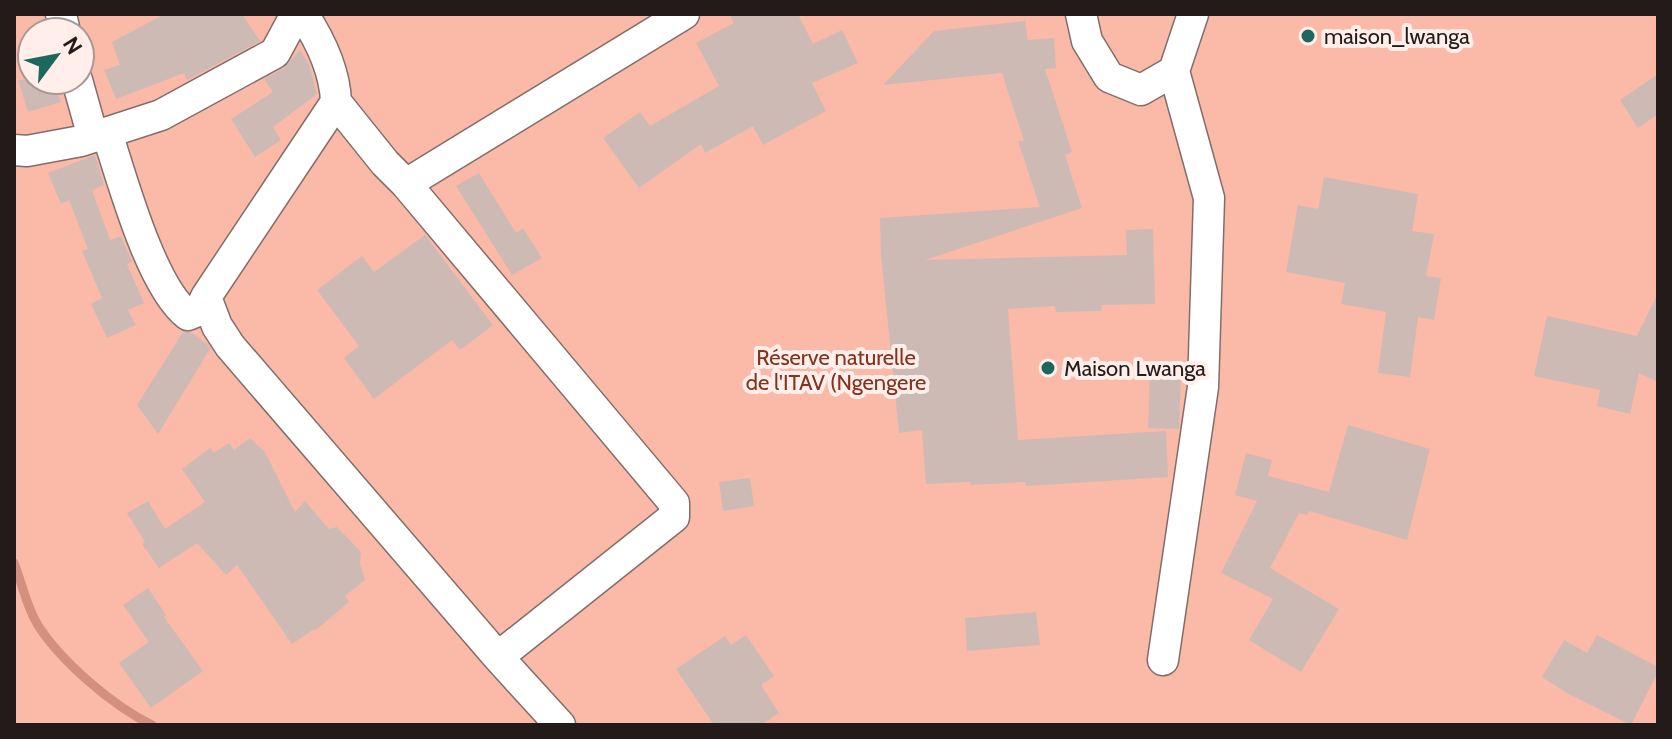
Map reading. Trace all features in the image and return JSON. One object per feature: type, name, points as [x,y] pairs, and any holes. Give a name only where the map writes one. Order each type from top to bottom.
[{"type":"street","points":[[14,150],[27,151],[100,135],[161,115],[275,53],[296,14]]},
{"type":"street","points":[[303,14],[317,36],[335,86],[336,102],[674,503],[674,517],[498,657]]},
{"type":"street","points":[[406,184],[684,14]]},
{"type":"street","points":[[1081,14],[1087,41],[1109,77],[1141,90],[1174,71]]},
{"type":"street","points":[[1163,660],[1203,387],[1209,198],[1174,71],[1193,14]]},
{"type":"street","points":[[84,96],[162,284],[178,307],[188,315],[200,310],[336,102]]},
{"type":"street","points":[[206,297],[217,326],[230,346],[560,725]]},
{"type":"green space","name":"Réserve naturelle de l'ITAV (Ngengere","points":[[14,14],[1658,14],[1658,725],[14,725]]},
{"type":"building","points":[[165,14],[242,14],[260,41],[187,80],[184,73],[116,99],[104,70],[120,65],[112,42]]},
{"type":"building","points":[[729,14],[798,14],[813,44],[842,30],[858,63],[812,83],[826,111],[763,145],[753,126],[705,153],[701,144],[639,188],[603,138],[640,112],[650,126],[719,86],[696,43],[734,23]]},
{"type":"building","points":[[1025,21],[1028,40],[1054,38],[1056,68],[1045,69],[1072,152],[1065,155],[1082,208],[925,260],[1127,255],[1126,230],[1153,229],[1155,304],[1101,305],[1102,311],[1056,312],[1055,306],[1008,309],[1018,440],[1166,431],[1168,477],[1026,486],[1025,482],[926,484],[922,430],[899,433],[880,218],[1040,207],[1018,141],[1024,141],[1002,73],[883,85],[934,31]]},
{"type":"building","points":[[300,50],[309,64],[317,94],[273,127],[281,140],[255,157],[231,119],[273,92],[264,79],[284,68]]},
{"type":"building","points":[[1658,74],[1658,114],[1638,128],[1620,100]]},
{"type":"building","points":[[23,96],[59,96],[61,102],[28,112]]},
{"type":"building","points":[[95,155],[104,185],[92,190],[110,240],[121,236],[132,262],[127,264],[144,303],[128,310],[136,325],[107,338],[91,304],[102,298],[82,251],[88,249],[69,200],[61,204],[48,173]]},
{"type":"building","points":[[479,173],[516,233],[523,228],[542,258],[512,275],[456,186]]},
{"type":"building","points":[[1324,177],[1418,194],[1412,231],[1434,234],[1426,276],[1441,278],[1434,320],[1418,317],[1410,377],[1378,373],[1386,312],[1341,304],[1345,283],[1286,272],[1298,205],[1318,209]]},
{"type":"building","points":[[425,235],[493,325],[460,350],[452,340],[374,399],[344,358],[359,346],[317,290],[362,256],[374,272]]},
{"type":"building","points":[[1658,293],[1658,382],[1639,373],[1630,414],[1597,406],[1600,390],[1534,376],[1547,316],[1637,336]]},
{"type":"building","points":[[183,332],[190,332],[210,349],[158,434],[137,405]]},
{"type":"building","points":[[1150,373],[1181,374],[1179,429],[1148,428]]},
{"type":"building","points":[[1348,425],[1430,449],[1407,540],[1309,511],[1307,515],[1299,513],[1270,568],[1339,609],[1301,672],[1249,640],[1273,599],[1221,573],[1257,501],[1235,495],[1246,453],[1272,460],[1268,476],[1329,492]]},
{"type":"building","points":[[250,438],[265,452],[295,512],[305,501],[329,529],[337,527],[361,552],[360,564],[365,580],[345,596],[349,602],[316,630],[292,644],[237,565],[226,575],[197,543],[159,568],[142,544],[145,542],[127,513],[148,501],[165,529],[205,502],[182,469],[210,448],[214,453],[229,443],[234,450]]},
{"type":"building","points":[[750,478],[754,506],[723,511],[719,482]]},
{"type":"building","points":[[148,588],[166,615],[164,617],[203,671],[151,708],[119,663],[149,642],[123,605]]},
{"type":"building","points":[[1036,612],[1040,645],[967,651],[965,618]]},
{"type":"building","points":[[746,635],[774,676],[761,685],[779,713],[761,725],[714,725],[676,669],[725,636],[731,645]]},
{"type":"building","points":[[1597,635],[1658,667],[1631,725],[1542,677],[1564,640],[1587,653]]},
{"type":"waterway","points":[[14,563],[31,612],[49,641],[105,695],[152,725]]},
{"type":"place","name":"maison_lwanga","points":[[1308,36]]},
{"type":"place","name":"Maison Lwanga","points":[[1048,368]]}]
